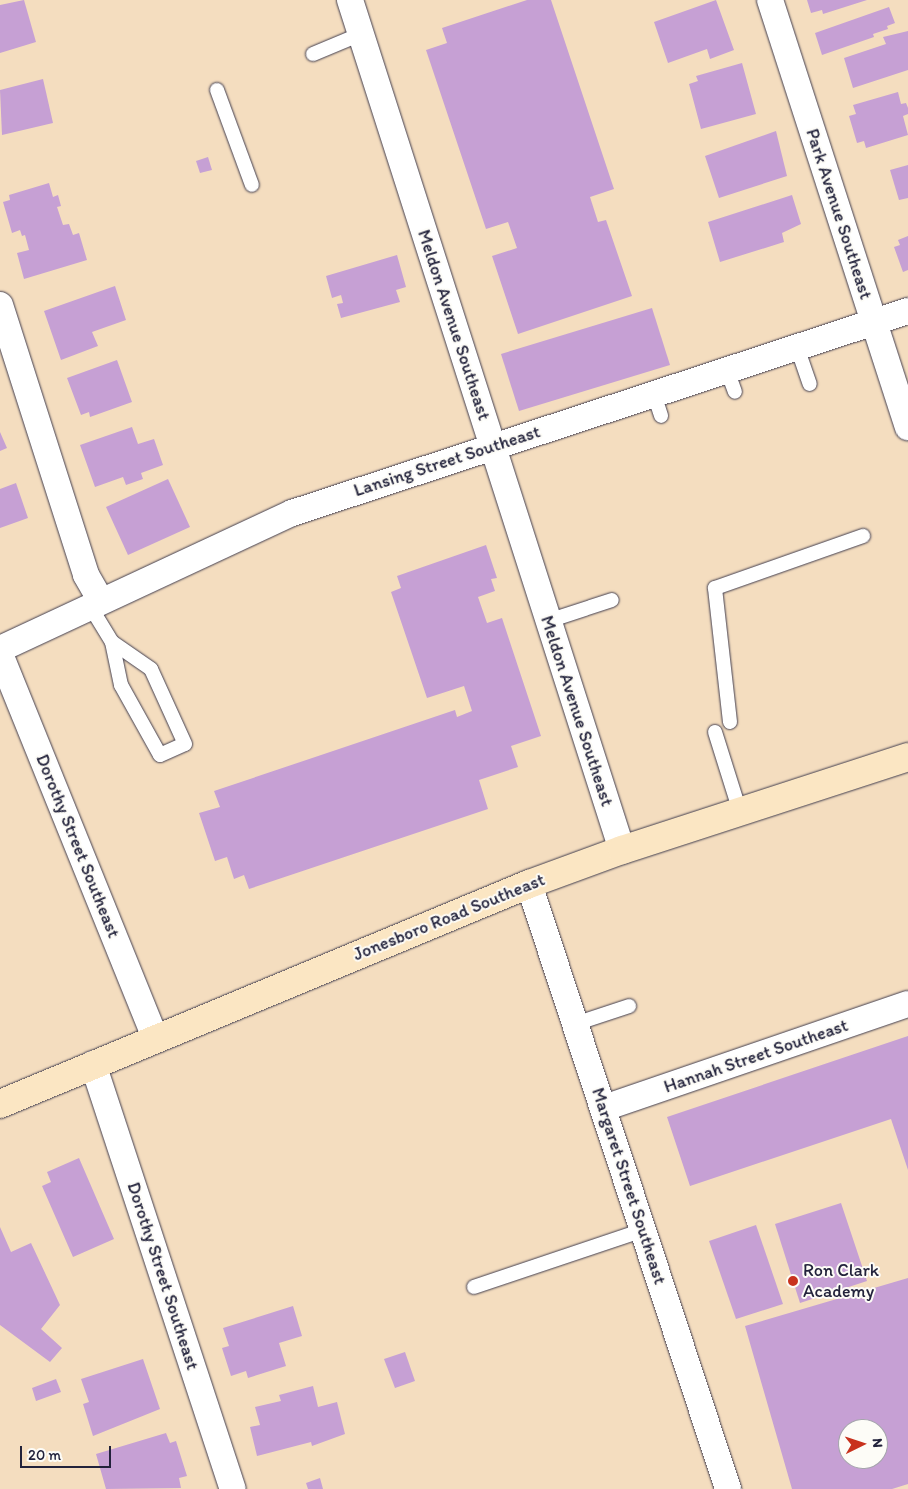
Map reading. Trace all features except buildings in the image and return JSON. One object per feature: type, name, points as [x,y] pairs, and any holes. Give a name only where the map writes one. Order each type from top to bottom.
[{"type":"main road","name":"Jonesboro Road Southeast","points":[[0,1104],[155,1037],[529,884],[622,850],[908,757]]},
{"type":"street","name":"Meldon Avenue Southeast","points":[[350,0],[622,850]]},
{"type":"street","name":"Park Avenue Southeast","points":[[770,0],[908,427]]},
{"type":"street","points":[[0,305],[96,603]]},
{"type":"street","name":"Lansing Street Southeast","points":[[0,649],[292,513],[493,446],[657,405],[731,381],[797,347],[908,311]]},
{"type":"street","name":"Dorothy Street Southeast","points":[[0,654],[155,1037]]},
{"type":"street","name":"Margaret Street Southeast","points":[[529,884],[728,1489]]},
{"type":"street","name":"Hannah Street Southeast","points":[[604,1108],[908,1004]]},
{"type":"street","name":"Dorothy Street Southeast","points":[[93,1064],[233,1489]]},
{"type":"lane","points":[[313,54],[361,34]]},
{"type":"lane","points":[[217,90],[252,186]]},
{"type":"lane","points":[[797,347],[810,384]]},
{"type":"lane","points":[[730,722],[715,588],[863,536]]},
{"type":"lane","points":[[548,621],[612,600]]},
{"type":"lane","points":[[96,603],[112,642],[121,685],[160,755],[185,744],[151,669],[112,642]]},
{"type":"lane","points":[[715,732],[740,812]]},
{"type":"lane","points":[[576,1024],[629,1006]]},
{"type":"lane","points":[[474,1287],[643,1230]]},
{"type":"place","name":"Ron Clark Academy","points":[[793,1281]]}]
